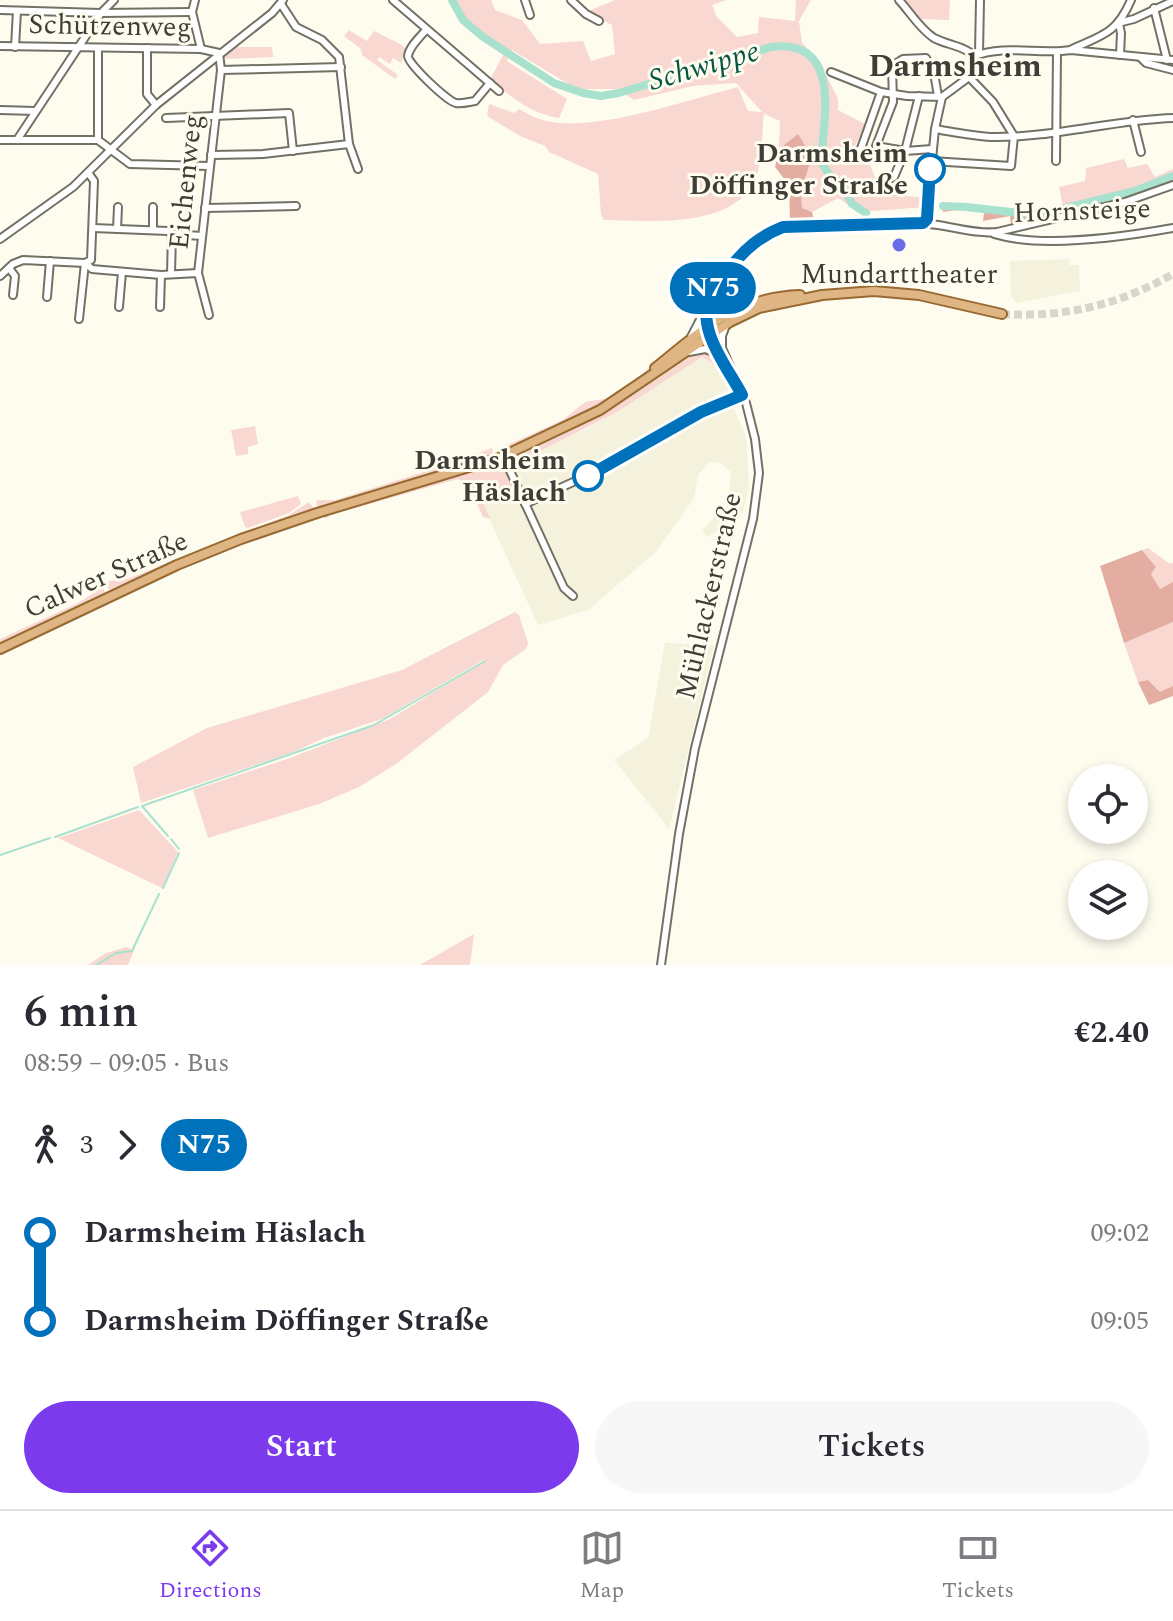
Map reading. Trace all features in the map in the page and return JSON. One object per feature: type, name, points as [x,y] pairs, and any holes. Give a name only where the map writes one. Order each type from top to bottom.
[{"type":"main road","points":[[642,384],[740,307],[773,297],[897,293],[1002,314]]},
{"type":"main road","points":[[642,384],[646,376],[688,341],[712,329],[763,307],[822,295]]},
{"type":"main road","name":"Calwer Straße","points":[[2,647],[177,565],[226,546],[317,513],[478,466],[582,420],[642,384]]},
{"type":"street","points":[[17,140],[101,13],[114,0]]},
{"type":"street","points":[[195,0],[192,12],[201,49]]},
{"type":"street","points":[[393,0],[499,91]]},
{"type":"street","points":[[525,0],[530,15]]},
{"type":"street","points":[[571,0],[599,21]]},
{"type":"street","points":[[899,0],[929,34],[977,55],[1016,49],[1071,50],[1170,60],[1154,8]]},
{"type":"street","points":[[831,72],[893,95],[940,96],[969,77],[977,55],[980,0]]},
{"type":"street","points":[[1120,55],[1120,23],[1131,0]]},
{"type":"street","points":[[1071,50],[1120,23],[1173,1]]},
{"type":"street","points":[[0,239],[89,174],[156,105],[282,2],[296,27],[322,40],[339,57],[349,144],[358,169]]},
{"type":"street","points":[[0,10],[192,12]]},
{"type":"street","points":[[15,47],[17,11]]},
{"type":"street","points":[[426,30],[407,57],[409,64],[437,91],[453,103],[475,101],[490,83]]},
{"type":"street","name":"Schützenweg","points":[[0,46],[201,49],[219,53]]},
{"type":"street","points":[[98,48],[98,140]]},
{"type":"street","points":[[147,48],[147,94],[156,105]]},
{"type":"street","points":[[1056,161],[1057,52]]},
{"type":"street","name":"Eichenweg","points":[[209,315],[198,273],[221,70],[219,53]]},
{"type":"street","points":[[1140,57],[1146,63],[1173,70]]},
{"type":"street","points":[[876,146],[890,111],[892,66],[903,59],[926,58],[934,72],[940,96],[926,221]]},
{"type":"street","points":[[221,70],[341,67]]},
{"type":"street","points":[[931,161],[1011,166],[1014,136],[993,102],[969,77]]},
{"type":"street","points":[[859,154],[881,92]]},
{"type":"street","points":[[883,182],[894,177],[905,151],[919,96]]},
{"type":"street","points":[[0,110],[35,111]]},
{"type":"street","points":[[166,118],[289,113],[293,151]]},
{"type":"street","points":[[935,129],[981,136],[1014,136],[1133,120],[1173,118]]},
{"type":"street","points":[[1133,120],[1141,152]]},
{"type":"street","points":[[0,140],[98,140],[130,164],[209,166]]},
{"type":"street","points":[[861,143],[905,151],[932,149]]},
{"type":"street","points":[[211,155],[293,151],[349,144]]},
{"type":"street","points":[[0,276],[23,260],[85,263],[91,260],[94,181],[89,174]]},
{"type":"street","points":[[993,233],[1125,202],[1173,185]]},
{"type":"street","points":[[205,208],[296,206]]},
{"type":"street","points":[[117,229],[118,207]]},
{"type":"street","points":[[153,207],[153,230]]},
{"type":"street","name":"Hornsteige","points":[[688,341],[712,301],[715,285],[753,243],[783,227],[926,221],[1009,237],[1063,239],[1102,238],[1173,228]]},
{"type":"street","points":[[93,228],[202,236]]},
{"type":"street","points":[[171,274],[172,234]]},
{"type":"street","points":[[47,297],[50,261]]},
{"type":"street","points":[[85,263],[92,269],[122,272],[161,275],[198,273]]},
{"type":"street","points":[[79,319],[85,263]]},
{"type":"street","points":[[9,268],[15,276],[13,295]]},
{"type":"street","points":[[119,307],[122,272]]},
{"type":"street","points":[[160,307],[161,275]]},
{"type":"street","points":[[712,301],[723,310],[740,307]]},
{"type":"street","points":[[712,301],[712,329]]},
{"type":"street","points":[[685,353],[705,349],[720,352],[726,325]]},
{"type":"street","name":"Mühlackerstraße","points":[[661,965],[679,834],[695,748],[753,519],[758,456],[752,426],[742,395],[712,329]]},
{"type":"street","points":[[525,504],[606,467],[701,412],[742,395]]},
{"type":"street","points":[[506,453],[506,462],[564,588],[573,596]]},
{"type":"shaded area","points":[[452,0],[491,0],[495,10],[522,20],[540,44],[583,41],[591,61],[615,54],[612,25],[586,12],[615,0],[726,0],[712,5],[717,17],[737,37],[758,33],[759,17],[795,21],[796,0],[811,0],[799,21],[802,43],[820,62],[838,99],[838,110],[865,124],[852,153],[868,159],[881,193],[923,198],[926,207],[859,212],[838,198],[812,212],[802,208],[801,191],[810,163],[797,135],[779,149],[780,121],[764,114],[761,157],[754,182],[742,197],[727,208],[686,219],[604,220],[598,174],[549,152],[545,146],[520,136],[487,116],[489,104],[514,113],[519,109],[549,122],[580,123],[649,111],[738,87],[748,111],[762,112],[736,83],[693,86],[634,100],[617,89],[583,89],[570,85],[512,50],[507,61],[567,99],[559,118],[540,113],[490,80],[503,55],[463,24]]},
{"type":"shaded area","points":[[906,0],[950,0],[949,20],[921,19]]},
{"type":"shaded area","points":[[349,30],[367,41],[374,31],[402,45],[406,50],[401,63],[393,58],[390,64],[379,57],[377,60],[398,75],[395,79],[362,55],[361,49],[344,36]]},
{"type":"shaded area","points":[[234,47],[272,47],[273,57],[225,59],[226,53]]},
{"type":"shaded area","points":[[798,134],[809,152],[810,163],[801,191],[802,208],[812,212],[814,221],[790,220],[789,185],[775,167],[779,149]]},
{"type":"shaded area","points":[[1124,159],[1128,168],[1147,164],[1155,177],[1173,169],[1173,174],[1144,186],[1063,207],[1059,187],[1085,181],[1086,168]]},
{"type":"shaded area","points":[[1173,174],[1173,182],[1125,200],[1011,226],[1010,216],[983,221],[984,213],[968,208],[943,212],[942,204],[1020,210],[1065,206],[1109,197]]},
{"type":"shaded area","points":[[1069,259],[1069,265],[1079,265],[1080,291],[1016,303],[1011,296],[1010,261]]},
{"type":"shaded area","points":[[694,329],[650,371],[620,393],[557,426],[505,446],[563,420],[585,402],[605,399],[626,388]]},
{"type":"shaded area","points":[[706,351],[716,360],[730,387],[711,362],[702,357],[617,412],[515,464],[517,456],[609,411],[697,352]]},
{"type":"shaded area","points":[[702,357],[711,362],[730,387],[728,396],[746,436],[749,487],[743,511],[733,523],[706,537],[702,530],[728,504],[731,472],[719,462],[709,463],[698,475],[694,498],[656,552],[588,610],[538,625],[481,501],[514,487],[505,468],[592,426]]},
{"type":"shaded area","points":[[255,426],[258,444],[248,447],[248,454],[236,456],[231,430]]},
{"type":"shaded area","points":[[492,448],[493,453],[437,473],[323,507],[316,506],[317,500],[335,500],[433,469],[452,458]]},
{"type":"shaded area","points":[[494,464],[504,466],[514,487],[482,500],[490,519],[483,517],[468,484],[458,479],[330,515],[326,519],[323,516]]},
{"type":"shaded area","points":[[298,496],[301,504],[289,513],[245,527],[240,512]]},
{"type":"shaded area","points":[[309,502],[313,507],[309,512],[113,591],[108,588],[109,581],[127,579],[289,515]]},
{"type":"shaded area","points":[[1148,548],[1170,564],[1173,563],[1173,582],[1160,589],[1151,574],[1156,567],[1142,550]]},
{"type":"shaded area","points":[[1142,550],[1156,567],[1151,574],[1160,589],[1173,582],[1173,622],[1124,643],[1100,566]]},
{"type":"shaded area","points":[[103,587],[105,593],[100,598],[0,644],[0,639],[78,603]]},
{"type":"shaded area","points":[[515,612],[519,615],[528,643],[526,649],[503,665],[488,692],[396,764],[359,787],[319,804],[208,838],[193,790],[290,758],[390,719],[485,659],[382,719],[141,803],[133,767],[207,728],[402,670]]},
{"type":"shaded area","points":[[1173,622],[1173,686],[1160,693],[1148,680],[1138,682],[1124,643]]},
{"type":"shaded area","points":[[665,643],[714,645],[669,829],[614,760],[648,738]]},
{"type":"shaded area","points":[[1148,680],[1160,692],[1173,686],[1173,696],[1149,705],[1138,682]]},
{"type":"shaded area","points":[[139,810],[178,852],[162,888],[58,838]]},
{"type":"shaded area","points":[[474,934],[470,965],[420,965]]},
{"type":"shaded area","points":[[126,947],[134,950],[128,965],[88,965],[104,954]]},
{"type":"waterway","name":"Schwippe","points":[[452,0],[463,20],[483,37],[554,83],[601,96],[771,47],[794,48],[809,55],[819,68],[824,85],[821,162],[830,176],[842,183],[852,204],[866,213]]},
{"type":"waterway","name":"Schwippe","points":[[943,206],[1037,215],[1135,191],[1173,176]]},
{"type":"waterway","points":[[168,836],[142,806],[374,725],[485,661]]},
{"type":"waterway","points":[[55,837],[138,807]]},
{"type":"waterway","points":[[0,855],[50,838]]},
{"type":"waterway","points":[[171,839],[179,849]]},
{"type":"waterway","points":[[163,888],[179,853]]},
{"type":"waterway","points":[[96,965],[116,953],[132,951],[159,894]]},
{"type":"tunnel","points":[[1002,314],[1047,314],[1090,307],[1132,294],[1173,274]]},
{"type":"bus line","name":"N75","points":[[588,476],[701,412],[742,395],[714,347],[710,335],[708,301],[720,279],[745,250],[770,232],[789,226],[923,223],[927,219],[930,169]]},
{"type":"place","name":"Darmsheim Döffinger Straße","points":[[930,169]]},
{"type":"place","name":"Mundarttheater","points":[[899,245]]},
{"type":"place","name":"Darmsheim Häslach","points":[[588,476]]},
{"type":"district","name":"Darmsheim","points":[[955,66]]}]
